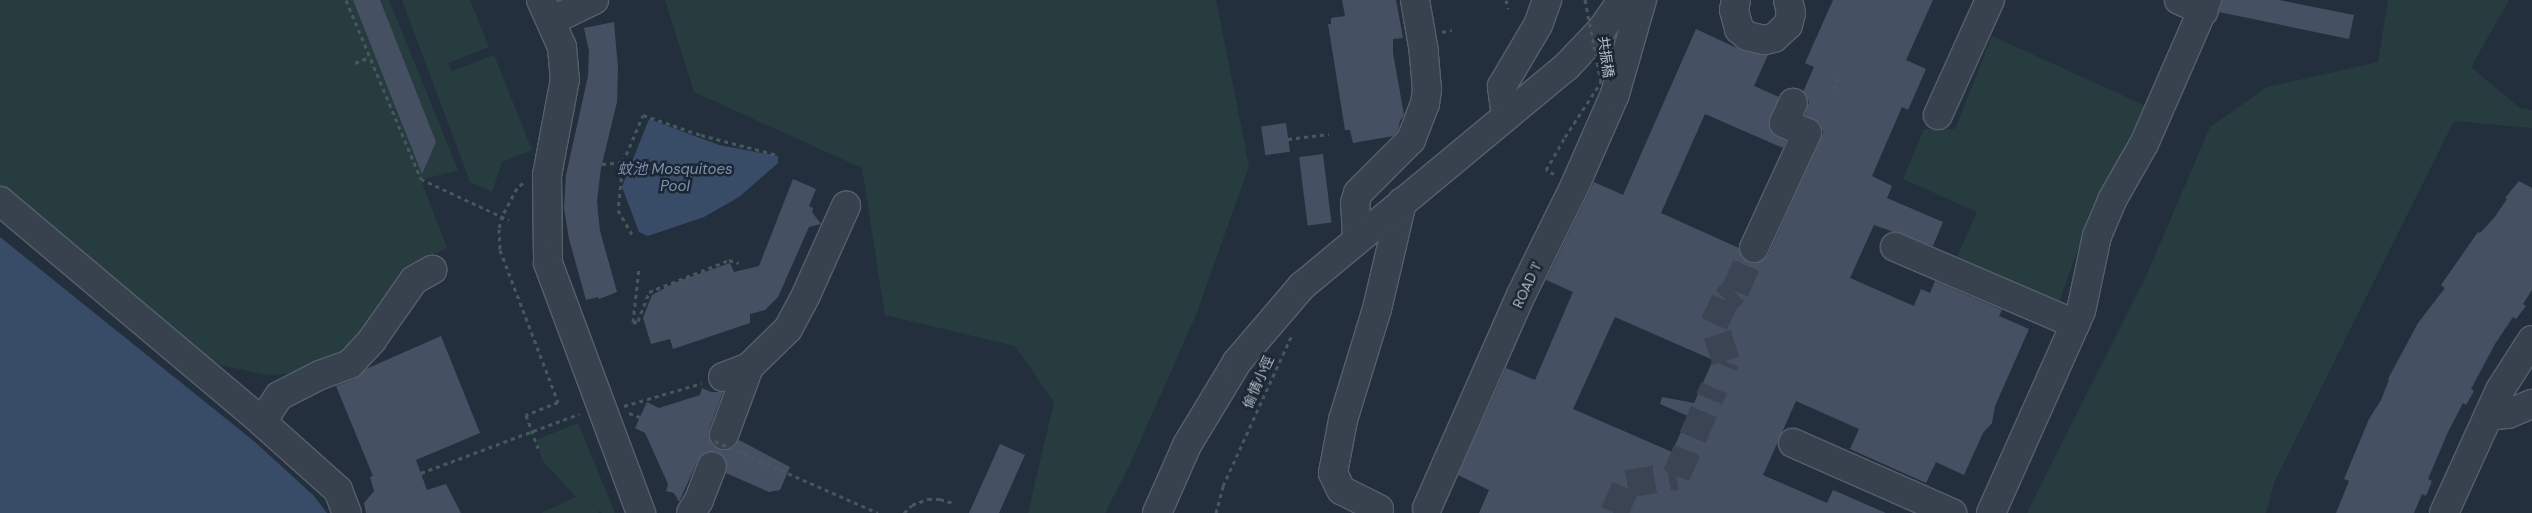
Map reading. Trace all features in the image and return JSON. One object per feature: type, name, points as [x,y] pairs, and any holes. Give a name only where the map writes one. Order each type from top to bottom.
[{"type":"street","points":[[594,0],[546,10],[562,47],[565,79],[547,174],[548,263],[641,513]]},
{"type":"street","points":[[1358,238],[1355,203],[1358,193],[1411,140],[1425,104],[1427,90],[1424,52],[1415,0]]},
{"type":"street","points":[[1506,116],[1502,86],[1505,77],[1538,25],[1547,0]]},
{"type":"street","points":[[1158,513],[1187,445],[1237,362],[1302,286],[1566,67],[1602,29],[1622,0]]},
{"type":"street","name":"ROAD 'I'","points":[[1427,508],[1521,296],[1576,183],[1615,94],[1642,0]]},
{"type":"street","points":[[1736,0],[1734,10],[1739,29],[1746,36],[1765,40],[1774,38],[1788,24],[1791,13],[1788,0]]},
{"type":"street","points":[[1938,115],[1987,28],[1990,0]]},
{"type":"street","points":[[1991,513],[2081,312],[2097,236],[2112,200],[2144,144],[2205,5],[2179,0]]},
{"type":"street","points":[[1602,29],[1622,49],[1624,61]]},
{"type":"street","points":[[1754,248],[1806,133],[1784,124],[1793,103]]},
{"type":"street","points":[[0,201],[262,422],[338,490],[347,513]]},
{"type":"street","points":[[1379,509],[1341,490],[1333,473],[1343,420],[1377,309],[1402,202]]},
{"type":"street","points":[[691,513],[699,500],[717,448],[750,367],[788,329],[806,295],[846,206]]},
{"type":"street","points":[[1895,247],[2076,324]]},
{"type":"street","points":[[262,422],[278,396],[320,375],[350,364],[372,340],[414,280],[432,270]]},
{"type":"street","points":[[2444,513],[2500,390],[2532,340]]},
{"type":"street","points":[[723,377],[750,367]]},
{"type":"street","points":[[2488,416],[2508,414],[2532,404]]},
{"type":"street","points":[[1793,443],[1952,513]]},
{"type":"path","points":[[346,0],[421,180],[509,220]]},
{"type":"path","points":[[1506,0],[1508,8]]},
{"type":"path","name":"共振橋","points":[[1565,137],[1601,82],[1585,0]]},
{"type":"path","points":[[355,63],[370,57]]},
{"type":"path","points":[[1834,89],[1838,78]]},
{"type":"path","points":[[634,238],[618,210],[623,162],[643,115],[701,136],[777,155]]},
{"type":"path","points":[[1288,139],[1329,134]]},
{"type":"path","points":[[538,448],[526,415],[558,402],[500,250],[499,229],[502,216],[517,188],[550,162]]},
{"type":"path","points":[[602,164],[623,162]]},
{"type":"path","points":[[639,268],[633,323],[638,320],[649,292],[729,260],[739,263]]},
{"type":"path","name":"偷情小徑","points":[[1216,513],[1223,486],[1293,333]]},
{"type":"path","points":[[604,411],[723,377]]},
{"type":"path","points":[[421,473],[576,415]]},
{"type":"path","points":[[717,448],[878,513]]},
{"type":"path","points":[[904,513],[912,506],[928,499],[940,499],[953,504]]},
{"type":"green space","points":[[0,0],[389,0],[458,170],[421,180],[447,248],[414,264],[370,331],[344,352],[300,373],[268,375],[223,366],[193,350],[0,187]]},
{"type":"green space","points":[[402,0],[470,0],[489,47],[448,63],[452,71],[494,55],[532,150],[502,162],[492,192],[470,182]]},
{"type":"green space","points":[[665,0],[1216,0],[1249,166],[1196,315],[1129,466],[1105,513],[1028,513],[1054,402],[1015,346],[885,315],[862,168],[694,92]]},
{"type":"green space","points":[[2388,0],[2509,0],[2471,67],[2520,108],[2532,110],[2532,128],[2454,121],[2275,480],[2266,513],[2027,513],[2147,274],[2210,127],[2267,87],[2378,62]]},
{"type":"green space","points":[[1992,36],[2148,107],[2108,178],[2087,224],[2057,308],[1955,261],[1977,212],[1903,179],[1924,129],[1955,129]]},
{"type":"green space","points":[[578,423],[615,513],[602,513],[598,510],[599,513],[541,513],[576,497],[543,461],[536,440]]},
{"type":"water","name":"蚊池 Mosquitoes Pool","points":[[649,119],[719,145],[778,156],[778,163],[739,197],[704,217],[648,236],[639,232],[622,187]]},
{"type":"water","points":[[0,237],[255,442],[314,496],[327,513],[0,513]]},
{"type":"building","points":[[353,0],[380,0],[436,142],[422,174]]},
{"type":"building","points":[[1342,0],[1396,0],[1403,38],[1393,39],[1393,53],[1404,115],[1400,121],[1398,131],[1393,136],[1353,143],[1350,130],[1345,130],[1328,24],[1331,24],[1331,18],[1345,16]]},
{"type":"building","points":[[1833,0],[1933,0],[1906,60],[1926,69],[1908,110],[1902,107],[1872,176],[1892,186],[1887,198],[1943,222],[1933,246],[1874,225],[1850,278],[1914,306],[1921,289],[1930,293],[1935,281],[2002,310],[1999,316],[2029,329],[1995,406],[1992,423],[1983,433],[1964,475],[1936,462],[1926,483],[1850,449],[1859,429],[1796,401],[1763,475],[1827,503],[1833,490],[1886,513],[1479,513],[1489,490],[1458,475],[1506,368],[1535,380],[1573,292],[1546,280],[1594,182],[1623,195],[1696,29],[1743,51],[1768,55],[1754,86],[1779,97],[1769,125],[1772,133],[1786,141],[1783,148],[1705,114],[1661,213],[1739,248],[1742,257],[1748,262],[1756,263],[1768,255],[1821,139],[1823,132],[1820,124],[1805,115],[1809,102],[1803,92],[1814,67],[1805,63]],"holes":[[[1615,317],[1713,360],[1694,403],[1662,397],[1660,404],[1688,416],[1672,452],[1573,409]]]},
{"type":"building","points":[[2222,0],[2279,0],[2354,15],[2349,39],[2219,12]]},
{"type":"building","points":[[614,22],[618,68],[617,102],[601,168],[597,202],[600,231],[617,292],[599,299],[598,297],[586,300],[569,239],[564,208],[566,175],[588,76],[589,51],[584,28]]},
{"type":"building","points":[[1286,123],[1290,152],[1265,155],[1261,126]]},
{"type":"building","points":[[1323,154],[1331,222],[1308,225],[1299,157]]},
{"type":"building","points":[[793,179],[816,189],[809,206],[813,208],[812,212],[821,224],[809,227],[778,297],[765,310],[750,314],[750,323],[673,349],[670,339],[651,344],[643,318],[652,295],[676,282],[730,263],[734,272],[759,266]]},
{"type":"building","points":[[2519,181],[2532,188],[2532,290],[2523,304],[2526,306],[2516,319],[2513,317],[2495,344],[2471,389],[2474,391],[2466,405],[2463,403],[2448,432],[2428,479],[2432,481],[2426,496],[2422,494],[2414,513],[2336,513],[2349,481],[2344,479],[2369,419],[2381,400],[2388,379],[2418,323],[2445,288],[2441,285],[2478,232],[2480,233],[2494,218],[2507,199],[2505,198]]},
{"type":"building","points":[[441,336],[480,433],[416,460],[427,490],[446,484],[461,513],[366,513],[364,503],[374,491],[370,477],[373,476],[336,386],[355,379],[366,369]]},
{"type":"building","points":[[702,388],[711,392],[723,392],[709,430],[709,438],[712,445],[718,449],[726,450],[734,447],[739,440],[790,467],[780,490],[769,492],[726,473],[727,464],[724,457],[718,452],[710,451],[703,454],[698,460],[679,502],[674,493],[666,491],[668,484],[645,433],[635,428],[647,402],[659,408],[700,395]]},
{"type":"building","points":[[1000,444],[1025,455],[999,513],[969,513]]},
{"type":"tunnel","points":[[1724,366],[1726,361],[1714,324],[1725,300],[1735,291],[1754,248]]},
{"type":"tunnel","points":[[1614,513],[1627,484],[1676,476],[1714,388]]}]
